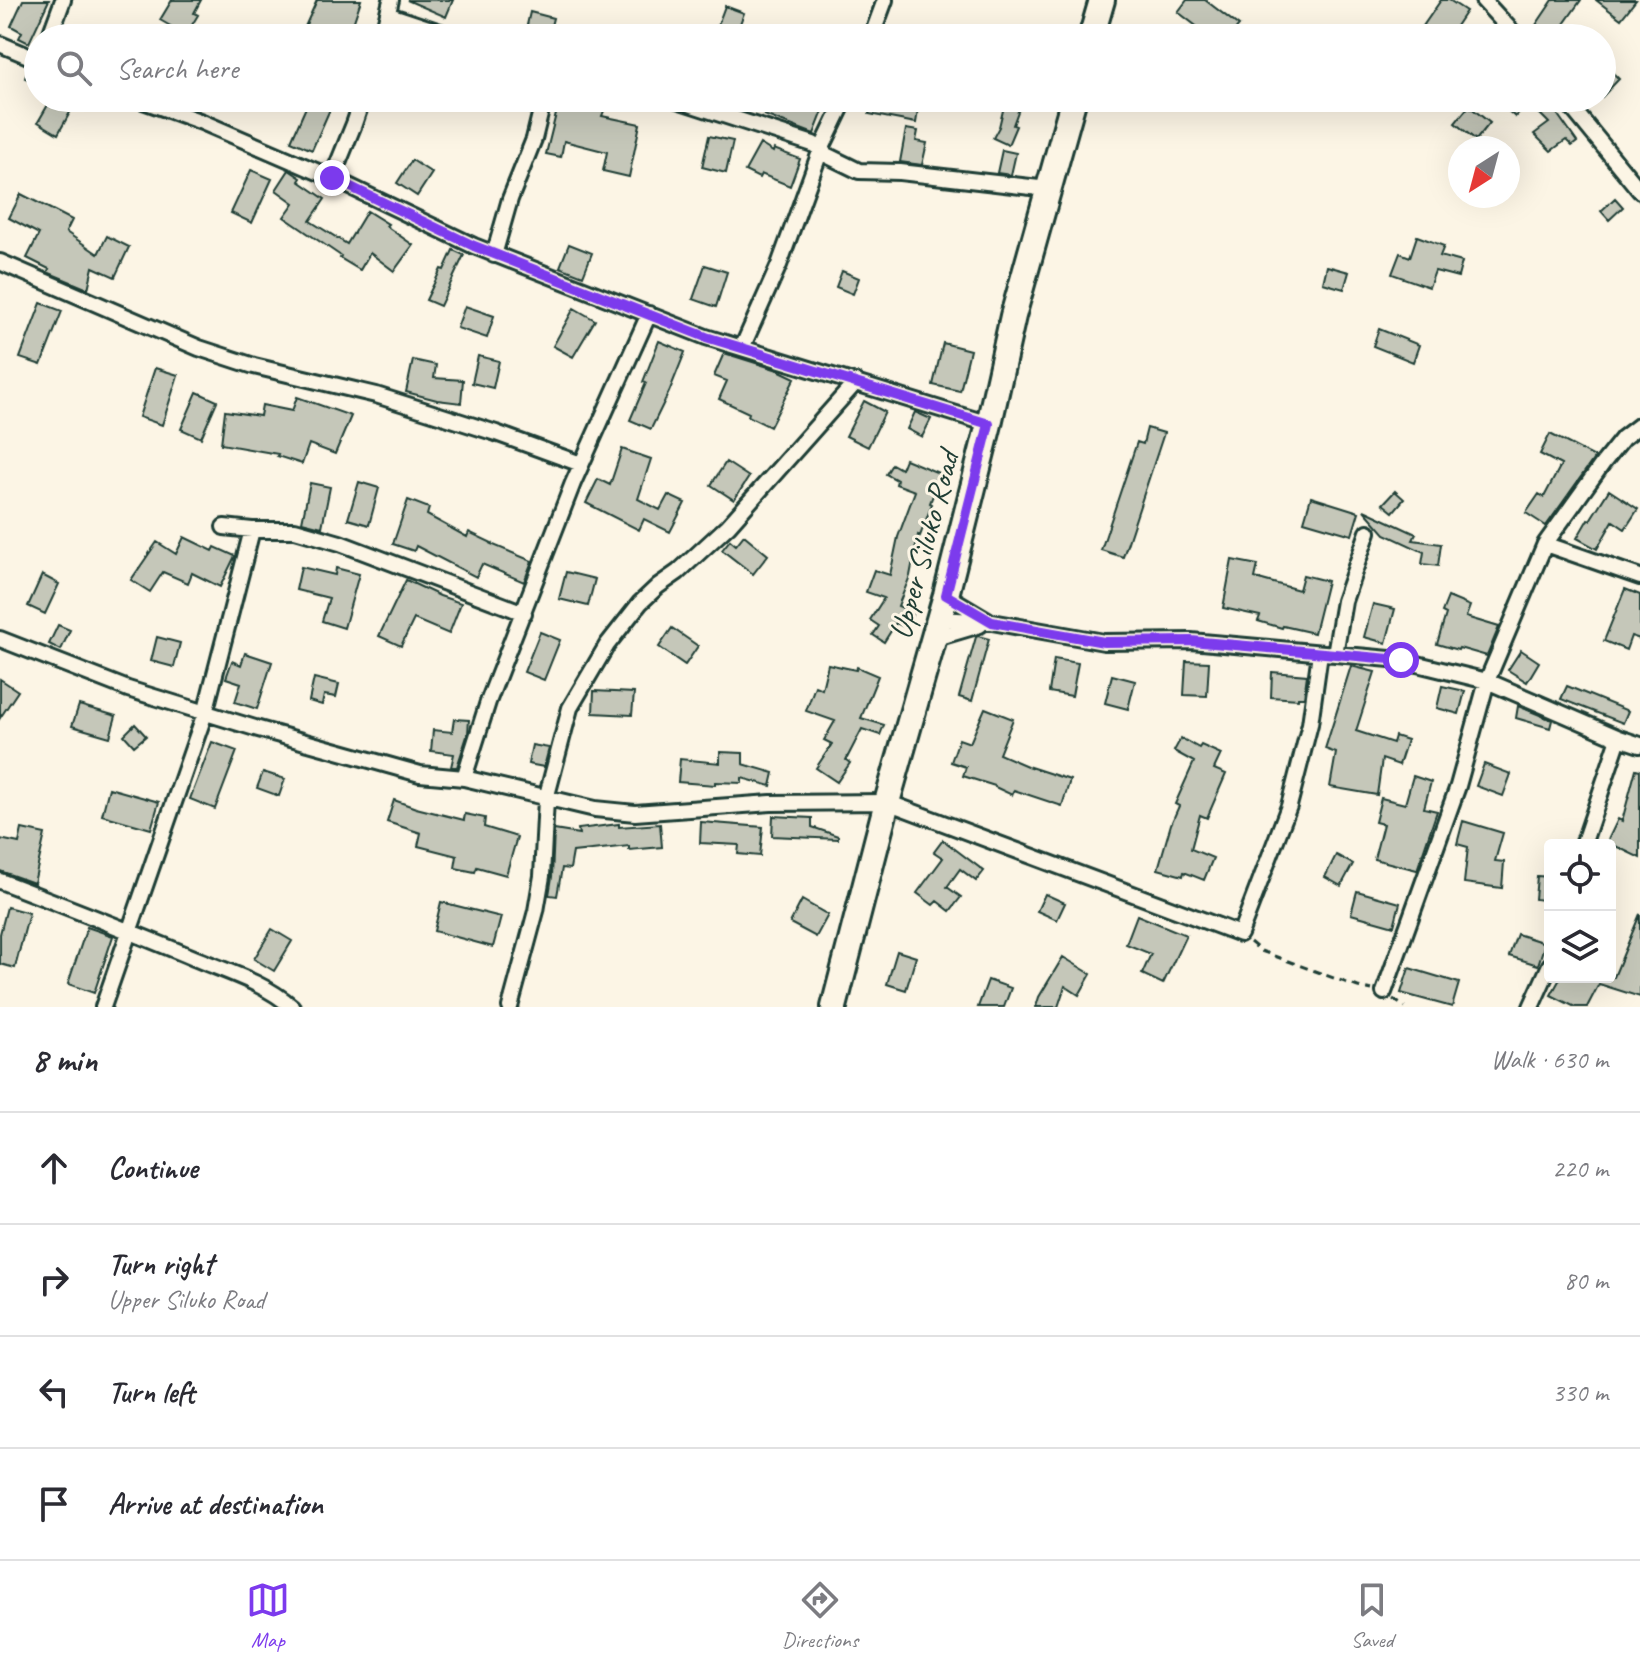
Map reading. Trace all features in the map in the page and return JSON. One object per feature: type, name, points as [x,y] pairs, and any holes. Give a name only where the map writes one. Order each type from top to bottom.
[{"type":"main road","points":[[1095,24],[1102,0]]},
{"type":"main road","name":"Upper Siluko Road","points":[[834,1007],[887,802],[946,595],[1013,316],[1070,112]]},
{"type":"street","points":[[54,24],[63,0]]},
{"type":"street","points":[[876,24],[885,0]]},
{"type":"street","points":[[1483,0],[1505,24]]},
{"type":"street","points":[[390,7],[427,24]]},
{"type":"street","points":[[0,44],[24,54]]},
{"type":"street","points":[[174,112],[332,178],[494,255],[706,337],[989,424]]},
{"type":"street","points":[[332,178],[358,112]]},
{"type":"street","points":[[494,255],[541,112]]},
{"type":"street","points":[[714,112],[818,146],[820,152],[859,171],[900,172],[1048,189]]},
{"type":"street","points":[[742,348],[779,265],[820,152],[839,112]]},
{"type":"street","points":[[1575,112],[1640,191]]},
{"type":"street","points":[[0,262],[199,348],[254,366],[376,395],[581,464]]},
{"type":"street","points":[[464,778],[488,702],[581,464],[649,314]]},
{"type":"street","points":[[510,1007],[536,911],[542,876],[546,799],[570,708],[607,645],[640,603],[728,526],[856,382]]},
{"type":"street","points":[[1384,992],[1458,786],[1487,681],[1545,544],[1603,463],[1623,438],[1640,425]]},
{"type":"street","points":[[224,527],[295,530],[340,543],[524,613]]},
{"type":"street","points":[[103,1007],[205,713],[252,530]]},
{"type":"street","points":[[0,639],[128,689],[205,713],[420,774],[464,778],[595,809],[635,813],[771,803],[887,802],[1240,934],[1289,806],[1328,654],[1368,532]]},
{"type":"street","points":[[1545,544],[1640,577]]},
{"type":"street","points":[[946,595],[992,622]]},
{"type":"street","points":[[936,629],[992,622]]},
{"type":"street","points":[[936,629],[992,622],[1104,642],[1191,641],[1401,660],[1487,681],[1640,745]]},
{"type":"street","points":[[1585,839],[1619,738]]},
{"type":"street","points":[[0,881],[130,931],[276,993],[292,1007]]},
{"type":"street","points":[[1531,1007],[1544,978]]},
{"type":"path","points":[[1240,934],[1261,951],[1358,987],[1384,992],[1405,1007]]},
{"type":"building","points":[[23,0],[49,0],[38,24],[24,24],[24,40],[19,38],[22,32],[11,26]]},
{"type":"building","points":[[172,0],[201,0],[193,24],[167,24],[160,20]]},
{"type":"building","points":[[317,0],[361,0],[353,24],[306,24]]},
{"type":"building","points":[[407,0],[453,0],[446,17]]},
{"type":"building","points":[[1187,0],[1205,0],[1236,24],[1194,24],[1178,12]]},
{"type":"building","points":[[1441,0],[1449,0],[1466,11],[1457,24],[1424,24]]},
{"type":"building","points":[[1553,0],[1581,0],[1564,24],[1537,24]]},
{"type":"building","points":[[1596,0],[1636,0],[1621,19]]},
{"type":"building","points":[[725,6],[744,13],[740,24],[718,24]]},
{"type":"building","points":[[530,12],[553,18],[552,24],[527,24]]},
{"type":"building","points":[[44,112],[70,112],[58,134],[38,122]]},
{"type":"building","points":[[304,112],[329,112],[312,150],[291,141]]},
{"type":"building","points":[[556,112],[604,112],[602,116],[640,124],[629,177],[603,171],[607,152],[564,141],[561,157],[546,154]]},
{"type":"building","points":[[765,112],[823,112],[814,134],[764,115]]},
{"type":"building","points":[[869,112],[918,112],[916,123]]},
{"type":"building","points":[[1003,112],[1018,112],[1008,145],[993,138]]},
{"type":"building","points":[[1464,112],[1476,112],[1490,123],[1479,136],[1471,136],[1455,123]]},
{"type":"building","points":[[1538,112],[1556,112],[1577,142],[1572,146],[1566,140],[1551,151],[1534,134],[1549,123]]},
{"type":"building","points":[[906,129],[918,131],[916,141],[927,143],[922,165],[900,162]]},
{"type":"building","points":[[709,136],[733,141],[726,173],[702,167]]},
{"type":"building","points":[[760,144],[773,152],[774,149],[800,159],[790,186],[745,171]]},
{"type":"building","points":[[1002,150],[1016,153],[1011,175],[997,173]]},
{"type":"building","points":[[412,160],[432,173],[417,196],[397,183]]},
{"type":"building","points":[[251,170],[272,179],[252,223],[231,213]]},
{"type":"building","points":[[289,170],[325,199],[310,221],[347,244],[367,211],[413,245],[394,271],[370,253],[360,270],[284,217],[294,203],[276,190]]},
{"type":"building","points":[[21,194],[72,220],[66,232],[98,254],[107,236],[129,247],[115,277],[93,267],[88,289],[47,272],[49,269],[27,258],[39,234],[9,218]]},
{"type":"building","points":[[1615,198],[1623,207],[1609,220],[1601,211]]},
{"type":"building","points":[[1417,236],[1444,246],[1440,256],[1462,262],[1458,277],[1435,271],[1429,287],[1392,274],[1400,253],[1410,257]]},
{"type":"building","points":[[569,244],[592,253],[583,276],[560,267]]},
{"type":"building","points":[[453,250],[464,255],[440,306],[426,300]]},
{"type":"building","points":[[705,265],[727,272],[716,307],[693,299]]},
{"type":"building","points":[[1327,266],[1349,272],[1344,289],[1323,283]]},
{"type":"building","points":[[842,271],[859,278],[853,294],[836,287]]},
{"type":"building","points":[[41,303],[62,311],[41,365],[20,358]]},
{"type":"building","points":[[465,306],[494,316],[487,338],[457,328]]},
{"type":"building","points":[[574,308],[595,320],[573,357],[553,346]]},
{"type":"building","points":[[1379,329],[1419,345],[1413,362],[1373,346]]},
{"type":"building","points":[[659,341],[685,352],[651,429],[630,420]]},
{"type":"building","points":[[943,343],[970,350],[960,391],[933,385]]},
{"type":"building","points":[[724,353],[795,378],[770,427],[719,399],[727,381],[714,376]]},
{"type":"building","points":[[478,356],[499,361],[493,388],[472,383]]},
{"type":"building","points":[[413,360],[436,365],[434,378],[463,380],[461,403],[406,392]]},
{"type":"building","points":[[155,368],[178,375],[162,425],[139,417]]},
{"type":"building","points":[[197,392],[217,401],[201,438],[181,429]]},
{"type":"building","points":[[297,397],[351,416],[335,454],[309,444],[302,464],[278,454],[221,444],[225,411],[260,416],[262,405],[292,411]]},
{"type":"building","points":[[864,401],[885,412],[868,447],[846,436]]},
{"type":"building","points":[[915,412],[931,419],[922,437],[907,429]]},
{"type":"building","points":[[1147,428],[1164,433],[1123,557],[1101,550],[1137,442],[1143,444]]},
{"type":"building","points":[[1550,434],[1595,457],[1546,526],[1526,513],[1539,494],[1544,497],[1561,465],[1540,454]]},
{"type":"building","points":[[622,449],[651,459],[638,499],[660,510],[668,495],[685,503],[670,532],[644,519],[639,530],[586,503],[598,479],[610,485]]},
{"type":"building","points":[[905,459],[941,474],[918,535],[910,576],[898,606],[913,612],[907,628],[896,623],[884,642],[873,635],[879,626],[870,620],[884,598],[866,592],[874,570],[890,575],[898,537],[915,491],[896,484],[897,480],[886,474],[892,464],[901,469]]},
{"type":"building","points":[[726,462],[749,477],[734,500],[711,485]]},
{"type":"building","points":[[359,482],[379,488],[369,525],[348,519]]},
{"type":"building","points":[[310,483],[330,487],[322,527],[302,522]]},
{"type":"building","points":[[1609,490],[1638,509],[1625,529],[1613,521],[1597,549],[1577,538]]},
{"type":"building","points":[[1395,491],[1404,499],[1393,512],[1383,504]]},
{"type":"building","points":[[1311,497],[1359,512],[1352,535],[1304,521]]},
{"type":"building","points":[[408,500],[429,508],[427,515],[467,537],[469,532],[532,561],[524,582],[482,564],[476,577],[416,546],[414,551],[393,544]]},
{"type":"building","points":[[1364,510],[1416,534],[1413,540],[1441,544],[1438,566],[1422,564],[1424,552],[1385,534]]},
{"type":"building","points":[[744,535],[768,555],[753,574],[722,550],[730,540],[736,545]]},
{"type":"building","points":[[184,537],[213,551],[215,547],[235,556],[220,587],[192,573],[188,583],[163,572],[150,592],[131,580],[157,542],[176,554]]},
{"type":"building","points":[[1232,560],[1258,565],[1255,578],[1299,590],[1303,575],[1327,581],[1314,633],[1282,628],[1258,621],[1260,616],[1223,608]]},
{"type":"building","points":[[301,567],[335,575],[336,568],[359,574],[344,628],[322,621],[329,598],[296,590]]},
{"type":"building","points":[[566,572],[595,579],[588,606],[559,599]]},
{"type":"building","points":[[42,575],[59,584],[45,614],[28,606]]},
{"type":"building","points":[[406,580],[461,603],[449,634],[414,619],[401,646],[379,636]]},
{"type":"building","points":[[1625,589],[1640,595],[1640,639],[1631,636],[1626,650],[1604,641]]},
{"type":"building","points":[[1448,597],[1470,606],[1466,617],[1499,627],[1487,656],[1437,644],[1446,614],[1442,612]]},
{"type":"building","points":[[1373,604],[1395,609],[1386,643],[1364,637]]},
{"type":"building","points":[[58,625],[70,630],[61,650],[49,644]]},
{"type":"building","points":[[672,628],[698,646],[685,665],[659,647]]},
{"type":"building","points":[[540,632],[560,640],[544,680],[524,672]]},
{"type":"building","points":[[978,636],[989,639],[972,701],[959,697]]},
{"type":"building","points":[[157,637],[180,643],[174,667],[151,661]]},
{"type":"building","points":[[1521,650],[1539,662],[1527,682],[1508,670]]},
{"type":"building","points":[[245,653],[272,662],[257,709],[235,702],[241,683],[226,678],[232,661],[241,665]]},
{"type":"building","points":[[1054,659],[1078,663],[1072,696],[1049,692]]},
{"type":"building","points":[[1186,661],[1209,662],[1207,696],[1184,695]]},
{"type":"building","points":[[828,664],[856,670],[857,667],[878,676],[861,718],[884,725],[880,735],[862,729],[846,760],[850,763],[837,782],[816,768],[832,744],[824,740],[835,721],[806,711],[815,686],[822,689]]},
{"type":"building","points":[[1351,666],[1375,672],[1356,731],[1393,743],[1395,736],[1407,740],[1399,765],[1382,759],[1377,795],[1330,787],[1336,753],[1325,749]]},
{"type":"building","points":[[1272,672],[1307,675],[1304,697],[1271,697]]},
{"type":"building","points":[[1112,675],[1135,681],[1128,709],[1105,703]]},
{"type":"building","points":[[314,678],[339,684],[336,697],[324,695],[322,705],[309,701]]},
{"type":"building","points":[[0,679],[18,691],[0,718]]},
{"type":"building","points":[[1442,686],[1465,691],[1459,714],[1437,708]]},
{"type":"building","points":[[1567,686],[1628,711],[1623,723],[1561,699]]},
{"type":"building","points":[[594,691],[634,693],[632,715],[593,713]]},
{"type":"building","points":[[79,705],[116,716],[110,737],[72,726]]},
{"type":"building","points":[[1518,706],[1552,720],[1550,728],[1516,718]]},
{"type":"building","points":[[985,708],[1013,719],[999,754],[1070,780],[1062,806],[1014,790],[1012,795],[963,776],[966,767],[951,762],[959,739],[970,743]]},
{"type":"building","points":[[454,719],[469,720],[457,767],[451,767],[454,754],[431,751],[433,730],[452,732]]},
{"type":"building","points":[[135,724],[146,736],[134,746],[124,735]]},
{"type":"building","points":[[1181,738],[1199,748],[1201,745],[1221,754],[1214,769],[1226,774],[1207,818],[1200,815],[1191,849],[1213,858],[1204,880],[1184,872],[1183,876],[1158,869],[1179,806],[1175,804],[1194,762],[1174,751]]},
{"type":"building","points":[[212,742],[237,751],[215,809],[190,799]]},
{"type":"building","points":[[532,745],[549,748],[544,767],[528,764]]},
{"type":"building","points":[[720,752],[743,753],[743,764],[774,773],[771,786],[742,778],[742,783],[715,782],[715,785],[678,782],[680,759],[720,763]]},
{"type":"building","points":[[1484,764],[1511,774],[1503,796],[1476,786]]},
{"type":"building","points":[[1636,769],[1640,770],[1640,858],[1616,846],[1616,839],[1608,839],[1618,819],[1622,821]]},
{"type":"building","points":[[263,772],[285,779],[279,796],[257,788]]},
{"type":"building","points":[[1413,776],[1431,782],[1424,808],[1437,811],[1417,870],[1374,859],[1383,824],[1375,822],[1381,798],[1405,804]]},
{"type":"building","points":[[109,788],[159,802],[151,829],[102,815]]},
{"type":"building","points":[[394,800],[464,820],[465,814],[485,818],[484,827],[517,837],[506,875],[477,867],[475,872],[455,868],[457,856],[418,846],[421,833],[387,822]]},
{"type":"building","points":[[773,816],[812,818],[812,827],[838,836],[838,839],[772,836]]},
{"type":"building","points":[[1463,821],[1503,833],[1495,861],[1504,862],[1502,888],[1464,883],[1468,847],[1457,844]]},
{"type":"building","points":[[701,822],[763,827],[760,856],[738,854],[739,845],[700,843]]},
{"type":"building","points":[[619,824],[619,827],[660,824],[662,847],[629,850],[629,846],[573,852],[570,869],[562,868],[557,896],[549,895],[554,830],[579,834],[578,829]]},
{"type":"building","points":[[22,829],[45,834],[34,883],[0,871],[0,839],[19,843]]},
{"type":"building","points":[[943,840],[984,871],[976,881],[960,869],[947,887],[961,897],[950,911],[937,901],[933,905],[917,893],[943,858],[934,852]]},
{"type":"building","points":[[1336,855],[1353,864],[1341,886],[1325,877]]},
{"type":"building","points":[[1537,876],[1544,877],[1544,900],[1535,899]]},
{"type":"building","points":[[1357,891],[1400,903],[1394,926],[1351,914]]},
{"type":"building","points":[[1045,894],[1065,903],[1057,920],[1037,911]]},
{"type":"building","points":[[802,900],[828,915],[816,937],[790,923]]},
{"type":"building","points":[[441,902],[501,917],[493,947],[434,931]]},
{"type":"building","points":[[7,907],[29,913],[15,968],[0,964],[0,934]]},
{"type":"building","points":[[1640,914],[1640,997],[1599,984],[1587,1007],[1575,1007],[1551,995],[1558,983],[1616,983],[1616,972]]},
{"type":"building","points":[[1137,915],[1186,935],[1163,984],[1142,974],[1151,954],[1126,944]]},
{"type":"building","points":[[87,927],[113,936],[94,993],[68,984]]},
{"type":"building","points":[[272,929],[292,941],[274,971],[254,959]]},
{"type":"building","points":[[1517,934],[1544,943],[1538,965],[1509,956]]},
{"type":"building","points":[[897,951],[916,957],[906,990],[887,984]]},
{"type":"building","points":[[1063,957],[1091,974],[1079,995],[1065,986],[1058,1007],[1036,1007],[1039,997]]},
{"type":"building","points":[[1409,968],[1459,983],[1452,1007],[1401,993]]},
{"type":"building","points":[[988,980],[1011,988],[1004,1007],[978,1007]]},
{"type":"route","points":[[332,178],[474,246],[706,337],[989,424],[946,595],[992,622],[1104,642],[1191,641],[1401,660]]}]
